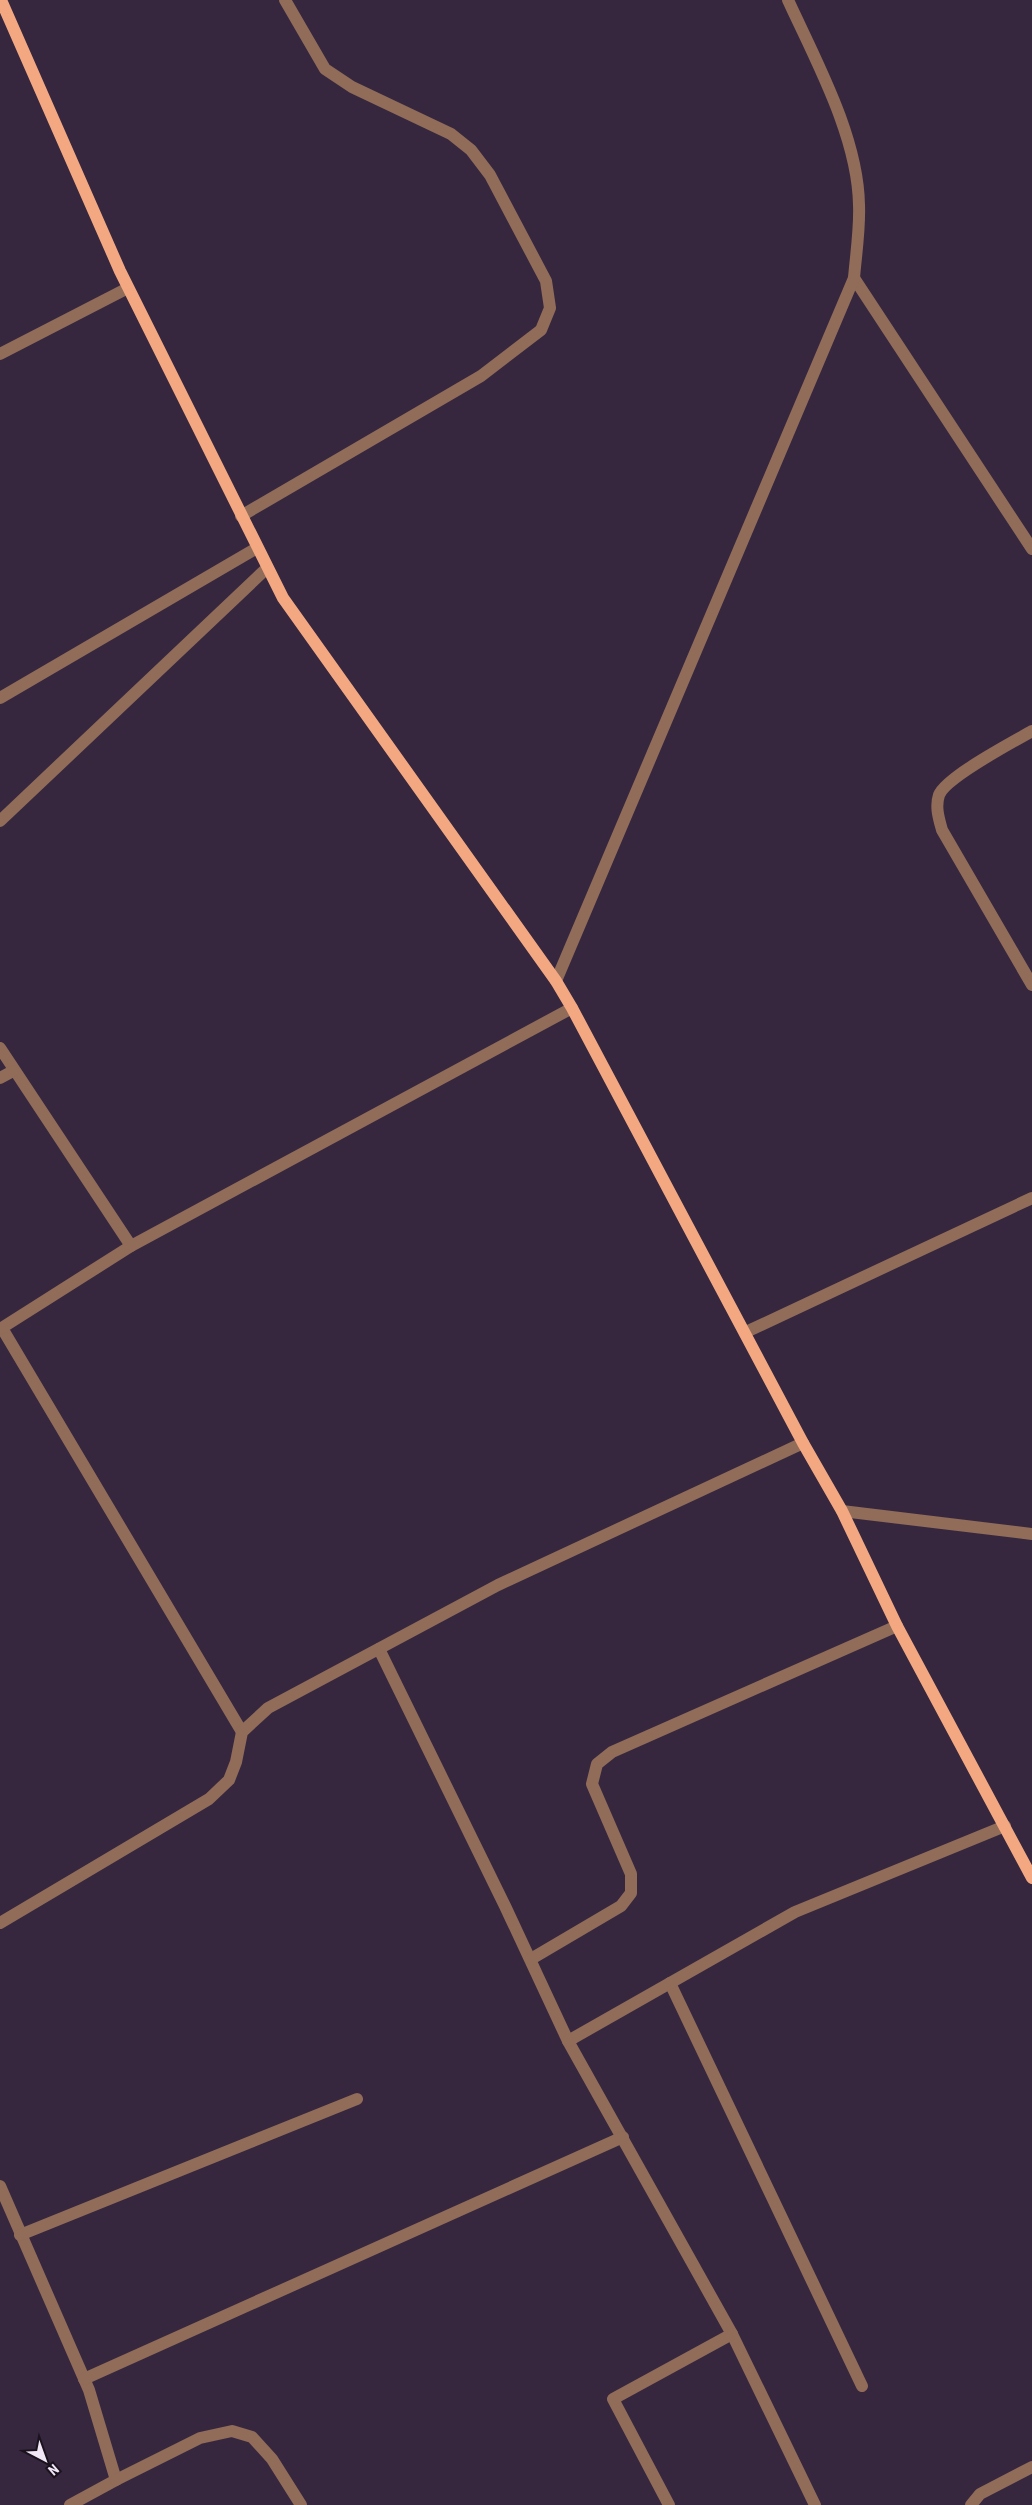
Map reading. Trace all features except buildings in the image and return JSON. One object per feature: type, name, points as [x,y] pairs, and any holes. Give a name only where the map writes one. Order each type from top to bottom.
[{"type":"main road","points":[[1,0],[128,288],[283,598],[556,981],[572,1008],[746,1332],[803,1443],[842,1511],[897,1626],[1005,1826],[1027,1859],[1032,1878]]},
{"type":"street","points":[[241,516],[481,376],[541,330],[550,308],[546,281],[490,175],[471,150],[451,134],[352,87],[325,69],[285,0]]},
{"type":"street","points":[[556,981],[854,278],[860,205],[850,146],[832,96],[788,0]]},
{"type":"street","points":[[854,278],[1032,548]]},
{"type":"street","points":[[0,354],[128,288]]},
{"type":"street","points":[[0,698],[257,548]]},
{"type":"street","points":[[0,821],[267,568]]},
{"type":"street","points":[[1032,731],[955,778],[940,793],[936,805],[942,830],[1032,985]]},
{"type":"street","points":[[242,1732],[1,1329],[131,1246],[572,1008]]},
{"type":"street","points":[[0,1048],[13,1071],[131,1246]]},
{"type":"street","points":[[0,1078],[13,1071]]},
{"type":"street","points":[[746,1332],[1032,1198]]},
{"type":"street","points":[[0,1923],[209,1799],[229,1780],[236,1762],[242,1732],[268,1708],[498,1585],[803,1443]]},
{"type":"street","points":[[842,1511],[1032,1534]]},
{"type":"street","points":[[530,1959],[621,1906],[631,1893],[631,1874],[592,1784],[597,1764],[612,1752],[897,1626]]},
{"type":"street","points":[[379,1649],[568,2041],[623,2137],[655,2200],[732,2334],[815,2505]]},
{"type":"street","points":[[568,2041],[795,1912],[1005,1826]]},
{"type":"street","points":[[670,1983],[862,2386]]},
{"type":"street","points":[[20,2235],[357,2099]]},
{"type":"street","points":[[84,2379],[623,2137]]},
{"type":"street","points":[[0,2186],[84,2379],[116,2480]]},
{"type":"street","points":[[668,2505],[613,2399],[732,2334]]},
{"type":"street","points":[[71,2505],[200,2438],[232,2431],[252,2437],[272,2459],[301,2505]]},
{"type":"street","points":[[971,2505],[980,2494],[1032,2467]]}]
